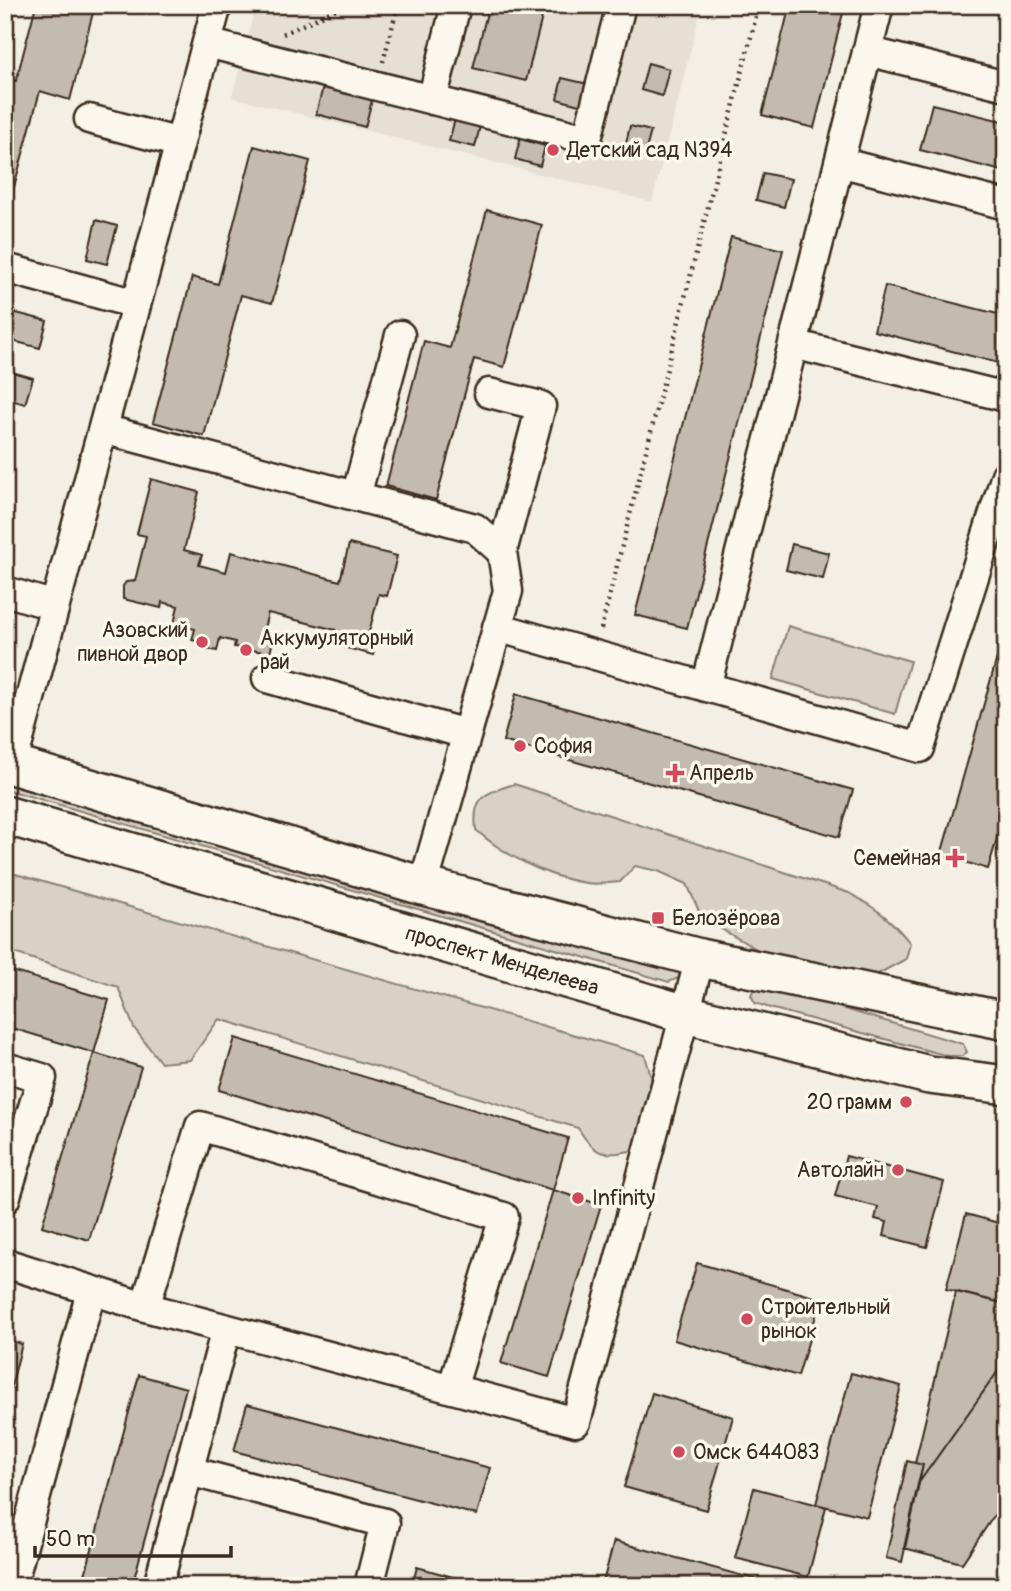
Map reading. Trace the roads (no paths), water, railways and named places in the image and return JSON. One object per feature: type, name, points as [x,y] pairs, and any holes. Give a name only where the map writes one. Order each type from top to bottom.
[{"type":"main road","points":[[9,764],[423,886],[700,958],[1006,1021]]},
{"type":"main road","name":"проспект Менделеева","points":[[5,815],[685,1014],[929,1075],[1006,1085]]},
{"type":"lane","points":[[9,764],[55,606],[217,5]]},
{"type":"lane","points":[[432,100],[456,5]]},
{"type":"lane","points":[[207,43],[587,139],[621,5]]},
{"type":"lane","points":[[706,687],[879,5]]},
{"type":"lane","points":[[867,51],[1006,86]]},
{"type":"lane","points":[[89,119],[180,143]]},
{"type":"lane","points":[[839,162],[1006,205]]},
{"type":"lane","points":[[5,268],[136,304]]},
{"type":"lane","points":[[356,496],[400,335]]},
{"type":"lane","points":[[793,344],[1006,397]]},
{"type":"lane","points":[[423,886],[509,591],[502,552],[541,406],[489,393]]},
{"type":"lane","points":[[103,429],[475,528],[502,552]]},
{"type":"lane","points":[[497,627],[920,748],[1006,475]]},
{"type":"lane","points":[[5,591],[55,606]]},
{"type":"lane","points":[[267,678],[466,734]]},
{"type":"lane","points":[[5,1263],[145,1307],[576,1422],[700,958]]},
{"type":"lane","points":[[5,1067],[42,1078],[5,1199]]},
{"type":"lane","points":[[145,1307],[200,1126],[504,1217],[452,1389]]},
{"type":"lane","points":[[12,1586],[91,1291]]},
{"type":"lane","points":[[158,1586],[226,1329]]},
{"type":"lane","points":[[189,1471],[385,1523],[369,1586]]},
{"type":"place","name":"Детский сад N394","points":[[553,150]]},
{"type":"place","name":"Азовский пивной двор","points":[[202,642]]},
{"type":"place","name":"Аккумуляторный рай","points":[[246,650]]},
{"type":"place","name":"София","points":[[520,746]]},
{"type":"place","name":"Апрель","points":[[675,773]]},
{"type":"place","name":"Семейная","points":[[955,858]]},
{"type":"place","name":"Белозёрова","points":[[658,918]]},
{"type":"place","name":"20 грамм","points":[[906,1102]]},
{"type":"place","name":"Автолайн","points":[[898,1170]]},
{"type":"place","name":"Infinity","points":[[578,1198]]},
{"type":"place","name":"Строительный рынок","points":[[747,1319]]},
{"type":"place","name":"Омск 644083","points":[[679,1452]]}]
